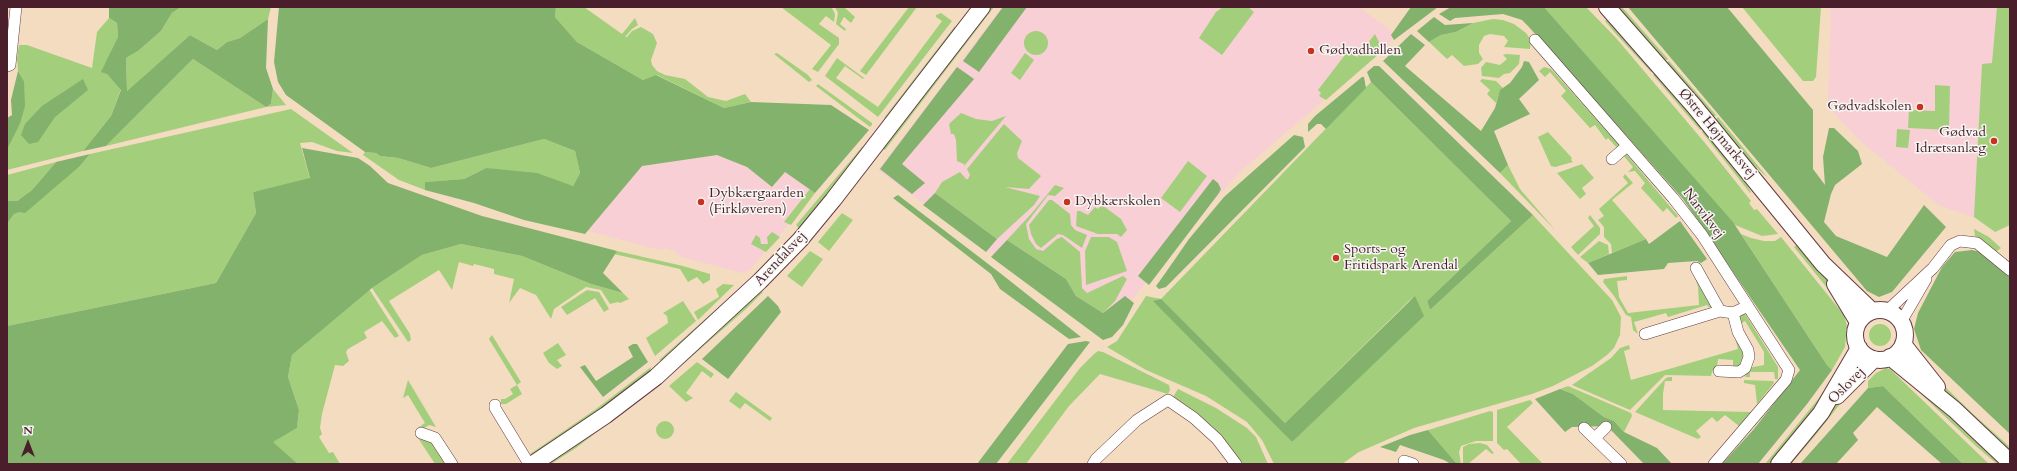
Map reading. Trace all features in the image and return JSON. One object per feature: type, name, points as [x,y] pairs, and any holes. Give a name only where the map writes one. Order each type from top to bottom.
[{"type":"street","points":[[7,66],[10,65],[16,7]]},
{"type":"street","name":"Arendalsvej","points":[[533,464],[606,416],[656,377],[760,281],[800,240],[833,200],[982,7]]},
{"type":"street","name":"Østre Højmarksvej","points":[[1607,7],[1694,106],[1823,264],[1858,322]]},
{"type":"street","name":"Narvikvej","points":[[1535,40],[1673,198],[1702,235],[1789,370],[1786,380],[1714,464]]},
{"type":"street","points":[[1612,159],[1627,146]]},
{"type":"street","points":[[1901,322],[1933,268],[1951,245],[1967,240],[1977,243],[2010,270]]},
{"type":"street","name":"Østre Højmarksvej","points":[[1823,264],[1879,311]]},
{"type":"street","points":[[1696,268],[1720,311]]},
{"type":"street","points":[[1879,311],[1895,315],[1901,322],[1904,329],[1903,344],[1898,352],[1890,357],[1874,359],[1865,355],[1858,348],[1855,339],[1855,330],[1858,322],[1864,315],[1879,311],[1933,268]]},
{"type":"street","points":[[1645,334],[1720,311],[1733,313],[1748,306]]},
{"type":"street","points":[[1719,371],[1739,372],[1745,368],[1749,357],[1748,350],[1738,332],[1733,313]]},
{"type":"street","points":[[1903,344],[1955,410]]},
{"type":"street","name":"Oslovej","points":[[1821,412],[1858,348]]},
{"type":"street","points":[[1890,357],[1955,410],[2010,462]]},
{"type":"street","name":"Oslovej","points":[[1779,464],[1821,412],[1874,359]]},
{"type":"street","points":[[1093,464],[1096,459],[1137,420],[1168,400],[1194,418],[1217,439],[1236,464]]},
{"type":"street","points":[[495,405],[495,408],[530,464]]},
{"type":"street","points":[[1594,438],[1606,427]]},
{"type":"street","points":[[1584,428],[1620,464]]},
{"type":"street","points":[[421,433],[435,438],[452,464]]},
{"type":"shaded area","name":"Dybkærskolen","points":[[1002,7],[1359,7],[1394,33],[1389,45],[1242,170],[1183,234],[1129,304],[1099,333],[878,170]]},
{"type":"shaded area","name":"Gødvadskolen","points":[[1831,7],[2010,7],[2010,219],[1974,217],[1940,206],[1859,140],[1834,113],[1828,101]]},
{"type":"shaded area","name":"Dybkærgaarden (Firkløveren)","points":[[667,128],[748,167],[773,187],[785,172],[815,193],[750,270],[742,273],[682,257],[673,250],[665,248],[659,250],[585,230]]},
{"type":"green space","points":[[109,7],[181,7],[172,13],[161,31],[138,51],[126,58],[127,91],[190,35],[217,50],[227,42],[240,38],[268,19],[266,68],[273,89],[271,104],[266,107],[193,59],[106,146],[83,151],[111,116],[121,90],[107,74],[101,72],[118,37],[117,23],[109,18]]},
{"type":"green space","points":[[181,7],[271,7],[268,19],[240,38],[227,42],[217,50],[190,35],[127,91],[126,58],[138,51],[161,31],[172,13]]},
{"type":"green space","points":[[279,7],[556,7],[555,17],[577,42],[643,80],[656,75],[724,108],[751,102],[831,105],[869,130],[815,193],[785,172],[772,187],[747,167],[717,155],[642,166],[585,234],[524,220],[474,203],[425,190],[425,182],[464,179],[486,168],[537,173],[573,186],[580,173],[575,151],[544,139],[431,168],[398,158],[380,156],[376,153],[365,152],[286,95],[278,82],[274,62]]},
{"type":"green space","points":[[556,7],[584,7],[622,34],[635,18],[638,25],[625,37],[627,37],[632,31],[641,27],[653,34],[657,43],[651,60],[652,65],[657,71],[665,75],[685,79],[708,97],[726,101],[745,94],[751,102],[724,108],[657,75],[643,80],[577,42],[555,17]]},
{"type":"green space","points":[[781,7],[832,8],[835,14],[834,22],[826,16],[819,24],[839,38],[839,44],[818,72],[812,69],[831,45]]},
{"type":"green space","points":[[835,7],[844,7],[855,17],[851,23],[844,17],[840,24],[846,29],[845,31],[836,24],[838,13]]},
{"type":"green space","points":[[909,7],[917,7],[866,75],[860,71]]},
{"type":"green space","points":[[989,7],[994,7],[885,150],[881,149]]},
{"type":"green space","points":[[1003,7],[1027,7],[979,72],[963,61]]},
{"type":"green space","points":[[1223,7],[1248,7],[1254,12],[1222,55],[1199,38],[1216,12]]},
{"type":"green space","points":[[1411,7],[1438,7],[1394,40],[1391,35]]},
{"type":"green space","points":[[1451,7],[1544,7],[1733,222],[1827,365],[1832,370],[1807,404],[1758,464],[1722,464],[1754,429],[1800,370],[1683,199],[1528,26],[1522,20],[1503,14],[1455,18],[1450,21],[1439,14]]},
{"type":"green space","points":[[1544,7],[1586,7],[1616,38],[1705,143],[1751,201],[1749,203],[1754,210],[1757,209],[1778,234],[1762,236],[1735,225]]},
{"type":"green space","points":[[1622,7],[1668,59],[1665,61],[1619,9]]},
{"type":"green space","points":[[1628,7],[1727,7],[1813,110],[1813,169],[1825,185],[1823,157],[1829,128],[1834,128],[1858,151],[1862,164],[1835,185],[1831,194],[1824,222],[1836,236],[1887,257],[1924,205],[1946,227],[1892,292],[1879,297],[1867,291]]},
{"type":"green space","points":[[1742,7],[1821,7],[1816,77],[1813,81],[1803,81]]},
{"type":"green space","name":"Gødvad Idrætsanlæg","points":[[1997,7],[2010,7],[2010,225],[1995,232],[1974,217],[1982,64],[1992,63]]},
{"type":"green space","points":[[941,13],[952,21],[878,117],[825,76],[837,58],[864,78],[863,79],[845,66],[836,78],[878,107],[942,21],[936,17],[936,15]]},
{"type":"green space","points":[[1434,17],[1445,25],[1473,23],[1456,32],[1441,35],[1429,42],[1417,31]]},
{"type":"green space","points":[[109,18],[117,23],[118,37],[107,74],[121,89],[111,116],[83,151],[7,170],[7,150],[20,124],[24,81],[18,71],[17,58],[19,45],[27,45],[92,68],[97,32]]},
{"type":"green space","points":[[1609,18],[1654,70],[1651,72],[1616,34],[1605,21]]},
{"type":"green space","points":[[1493,19],[1503,20],[1514,24],[1526,33],[1531,40],[1530,49],[1504,47],[1508,41],[1504,36],[1490,34],[1484,36],[1479,45],[1479,53],[1483,59],[1478,64],[1464,66],[1452,55],[1447,59],[1429,42],[1441,35],[1456,32],[1473,23]]},
{"type":"green space","points":[[955,26],[955,31],[889,117],[884,118]]},
{"type":"green space","points":[[1036,31],[1041,32],[1047,38],[1047,48],[1041,54],[1036,55],[1031,54],[1025,48],[1024,43],[1025,38],[1031,32]]},
{"type":"green space","points":[[1375,34],[1379,42],[1380,53],[1326,100],[1319,96],[1321,93],[1318,90],[1348,51],[1357,57]]},
{"type":"green space","points":[[1411,34],[1425,45],[1405,66],[1481,131],[1495,108],[1500,90],[1510,83],[1522,67],[1524,61],[1529,62],[1539,80],[1519,99],[1530,114],[1494,131],[1508,165],[1500,173],[1383,61]]},
{"type":"green space","points":[[777,53],[808,75],[812,80],[809,82],[774,54]]},
{"type":"green space","points":[[1025,53],[1034,60],[1020,80],[1011,73]]},
{"type":"green space","points":[[1503,55],[1520,55],[1519,64],[1510,73],[1504,74],[1499,78],[1482,76],[1481,68],[1486,62],[1500,65],[1507,59]]},
{"type":"green space","points":[[193,59],[266,107],[106,146]]},
{"type":"green space","points":[[1669,61],[1716,115],[1713,118],[1666,63]]},
{"type":"green space","points":[[1374,66],[1379,66],[1533,215],[1430,310],[1427,301],[1511,221],[1371,82],[1367,72]]},
{"type":"green space","points":[[957,67],[974,79],[902,164],[925,183],[912,194],[880,169]]},
{"type":"green space","points":[[1544,67],[1551,69],[1621,147],[1618,149],[1608,138],[1606,140],[1595,125],[1590,128],[1561,96],[1566,91],[1550,72],[1545,77],[1539,71]]},
{"type":"green space","points":[[18,71],[24,81],[25,106],[20,124],[7,150],[7,118],[12,115],[11,100]]},
{"type":"green space","points":[[1656,72],[1703,127],[1700,130],[1653,75]]},
{"type":"green space","points":[[1362,77],[1364,77],[1366,88],[1326,129],[1321,124],[1317,124],[1308,132],[1308,124],[1315,116]]},
{"type":"green space","points":[[83,79],[88,90],[55,117],[38,142],[29,144],[21,135],[25,124],[42,106]]},
{"type":"green space","points":[[1482,79],[1496,81],[1503,88],[1500,91],[1496,103],[1487,94],[1490,90],[1480,81]]},
{"type":"green space","points":[[1371,82],[1511,221],[1427,301],[1430,310],[1533,215],[1612,300],[1621,317],[1620,335],[1614,348],[1592,366],[1553,386],[1532,394],[1414,428],[1359,452],[1342,464],[1274,464],[1262,440],[1247,422],[1206,396],[1146,370],[1107,347],[1117,341],[1146,296],[1161,299]],"holes":[[[1414,296],[1292,442],[1161,300],[1285,423]]]},
{"type":"green space","points":[[818,84],[872,123],[872,125],[870,127],[816,86]]},
{"type":"green space","points":[[1935,85],[1950,86],[1949,130],[1908,128],[1909,110],[1935,111]]},
{"type":"green space","points":[[273,89],[286,105],[266,107],[271,104]]},
{"type":"green space","points":[[291,109],[353,153],[337,151],[312,142],[300,143],[310,179],[253,192],[256,213],[216,283],[7,326],[7,224],[14,214],[80,166],[90,154]]},
{"type":"green space","points":[[961,113],[976,119],[992,121],[1006,116],[964,166],[964,164],[957,161],[956,140],[954,134],[951,134],[949,124]]},
{"type":"green space","points":[[1718,117],[1768,178],[1746,158],[1715,120]]},
{"type":"green space","points":[[1004,124],[1022,141],[1017,153],[1018,158],[1041,176],[1029,189],[1005,187],[1040,196],[1034,205],[997,239],[935,193],[942,182],[960,172],[966,179],[968,179],[970,175],[967,169]]},
{"type":"green space","points":[[1705,129],[1737,170],[1751,192],[1750,193],[1702,132]]},
{"type":"green space","points":[[1897,129],[1910,130],[1908,148],[1896,147]]},
{"type":"green space","points":[[1548,132],[1572,158],[1571,160],[1573,162],[1555,167],[1551,166],[1538,137]]},
{"type":"green space","points":[[1294,135],[1303,137],[1305,147],[1166,287],[1159,289],[1156,286],[1189,239],[1224,197]]},
{"type":"green space","points":[[544,139],[575,151],[580,173],[573,186],[486,168],[464,179],[426,182],[425,190],[399,180],[363,155],[365,152],[376,153],[380,156],[398,158],[431,168]]},
{"type":"green space","points":[[862,147],[865,148],[799,228],[796,225]]},
{"type":"green space","points":[[302,148],[358,158],[370,166],[388,183],[482,216],[617,251],[603,273],[623,293],[591,284],[522,256],[461,244],[422,255],[372,288],[292,355],[288,377],[299,410],[297,428],[273,442],[298,464],[7,464],[7,326],[216,283],[256,213],[253,192],[310,178]]},
{"type":"green space","points":[[90,154],[80,166],[25,213],[19,212],[14,214],[7,224],[7,201],[17,201],[32,190],[56,162]]},
{"type":"green space","points":[[1626,154],[1678,216],[1676,218],[1667,208],[1663,212],[1641,188],[1645,183],[1635,171],[1628,172],[1633,167],[1623,155]]},
{"type":"green space","points":[[1188,161],[1207,176],[1180,212],[1161,198]]},
{"type":"green space","points":[[56,162],[32,190],[17,201],[7,201],[7,175]]},
{"type":"green space","points":[[1582,164],[1594,178],[1582,188],[1586,194],[1580,199],[1557,173]]},
{"type":"green space","points":[[1508,165],[1520,189],[1556,231],[1500,173]]},
{"type":"green space","points":[[1625,174],[1633,183],[1612,200],[1646,239],[1612,253],[1611,244],[1604,237],[1604,227],[1598,220],[1604,216],[1599,209],[1628,183],[1623,177]]},
{"type":"green space","points":[[1213,179],[1218,183],[1221,189],[1219,193],[1149,285],[1138,276]]},
{"type":"green space","points":[[1055,185],[1064,188],[1055,196],[1048,195],[1026,224],[1029,239],[1036,249],[1043,251],[1057,239],[1062,237],[1080,252],[1082,288],[1087,293],[1123,276],[1127,279],[1115,301],[1103,313],[1076,296],[1066,279],[1007,240]]},
{"type":"green space","points":[[810,189],[815,193],[791,225],[784,222]]},
{"type":"green space","points":[[935,193],[997,239],[986,252],[923,205]]},
{"type":"green space","points":[[898,195],[1081,337],[1069,339],[1000,289],[991,274],[893,198]]},
{"type":"green space","points":[[1049,200],[1052,200],[1070,214],[1071,225],[1075,230],[1087,235],[1082,248],[1063,235],[1058,234],[1041,248],[1036,244],[1031,234],[1029,225]]},
{"type":"green space","points":[[1102,205],[1121,219],[1127,230],[1121,237],[1117,234],[1098,234],[1076,226],[1077,211],[1088,215],[1095,207],[1098,209]]},
{"type":"green space","points":[[842,213],[853,220],[829,251],[818,242]]},
{"type":"green space","points":[[1590,215],[1600,228],[1600,234],[1578,255],[1571,247],[1594,226],[1588,218]]},
{"type":"green space","points":[[1680,221],[1707,259],[1701,263],[1697,261],[1668,263],[1664,269],[1598,275],[1588,263],[1646,239],[1649,244]]},
{"type":"green space","points":[[1974,229],[1989,237],[2001,248],[1997,251],[1993,251],[1975,236]]},
{"type":"green space","points":[[772,232],[780,237],[766,252],[751,244],[756,235],[760,238],[761,244],[768,244],[767,237]]},
{"type":"green space","points":[[1741,234],[1764,241],[1775,241],[1781,237],[1844,315],[1847,326],[1845,347],[1832,370],[1827,365]]},
{"type":"green space","points":[[1091,237],[1109,237],[1117,242],[1127,271],[1086,285],[1085,251]]},
{"type":"green space","points":[[1007,240],[1066,279],[1076,296],[1103,313],[1125,296],[1134,303],[1123,325],[1112,337],[1103,340],[991,257]]},
{"type":"green space","points":[[1599,241],[1608,245],[1609,254],[1588,263],[1580,257]]},
{"type":"green space","points":[[461,244],[522,256],[591,284],[623,293],[629,299],[620,303],[610,304],[601,290],[586,287],[554,309],[551,319],[536,295],[520,288],[509,303],[514,279],[494,274],[494,269],[459,262],[452,290],[439,270],[389,301],[410,334],[411,340],[408,342],[372,288],[422,255]]},
{"type":"green space","points":[[1798,244],[1833,286],[1832,294],[1794,247]]},
{"type":"green space","points":[[1972,250],[1981,252],[2010,276],[2010,434],[1921,350],[1914,329],[1918,313],[1942,267],[1955,252]]},
{"type":"green space","points":[[617,251],[683,266],[710,274],[710,280],[703,284],[697,277],[688,282],[680,269],[614,254]]},
{"type":"green space","points":[[810,251],[823,259],[802,287],[787,276]]},
{"type":"green space","points":[[1694,274],[1712,305],[1710,308],[1707,305],[1668,317],[1666,313],[1634,322],[1638,334],[1633,330],[1631,317],[1626,315],[1603,282],[1604,279],[1627,276],[1627,280],[1617,281],[1619,297],[1628,313],[1699,305],[1698,287]]},
{"type":"green space","points":[[723,284],[734,285],[698,320],[694,312],[719,297],[716,289]]},
{"type":"green space","points":[[369,289],[399,336],[395,338],[382,321],[364,332],[367,338],[348,349],[346,352],[349,361],[343,366],[335,365],[322,414],[320,428],[322,434],[319,437],[329,453],[333,452],[340,464],[298,464],[272,442],[297,428],[299,410],[288,377],[292,355]]},
{"type":"green space","points":[[587,290],[599,292],[609,309],[604,312],[595,298],[567,315],[561,307]]},
{"type":"green space","points":[[738,290],[739,294],[663,361],[659,360]]},
{"type":"green space","points":[[760,290],[763,292],[746,309],[667,378]]},
{"type":"green space","points":[[768,296],[778,306],[781,312],[728,379],[702,359]]},
{"type":"green space","points":[[1415,296],[1424,316],[1292,442],[1153,301],[1161,299],[1285,423]]},
{"type":"green space","points":[[683,301],[696,321],[655,356],[646,338],[668,323],[667,316],[663,313]]},
{"type":"green space","points":[[1744,312],[1778,367],[1778,379],[1775,379],[1774,372],[1750,372],[1750,377],[1745,377],[1748,368],[1764,365],[1764,352],[1745,321],[1740,324],[1740,316]]},
{"type":"green space","points":[[1880,324],[1888,327],[1891,335],[1888,343],[1880,346],[1872,343],[1869,335],[1872,327]]},
{"type":"green space","points":[[492,335],[521,382],[517,385],[489,339]]},
{"type":"green space","points":[[1735,338],[1745,355],[1742,367],[1733,367],[1733,360],[1718,359],[1717,368],[1712,372],[1711,376],[1665,375],[1630,410],[1572,385],[1611,358],[1620,348],[1629,345],[1630,349],[1624,351],[1631,380],[1738,349]]},
{"type":"green space","points":[[1086,341],[1090,342],[996,464],[977,464],[1068,344]]},
{"type":"green space","points":[[558,343],[566,355],[557,360],[562,366],[557,369],[549,363],[543,353]]},
{"type":"green space","points":[[633,344],[637,344],[648,362],[603,397],[580,367],[585,365],[596,381],[633,357],[628,347]]},
{"type":"green space","points":[[1098,351],[1103,352],[1169,385],[1170,390],[1168,394],[1100,374],[1069,406],[1026,464],[1007,464],[1080,368]]},
{"type":"green space","points":[[1848,353],[1825,398],[1771,464],[1765,464],[1819,398]]},
{"type":"green space","points":[[697,362],[714,374],[711,378],[702,371],[686,393],[693,398],[686,402],[669,386]]},
{"type":"green space","points":[[651,367],[650,371],[633,386],[595,414],[533,455],[530,454],[596,409]]},
{"type":"green space","points":[[1886,368],[1890,369],[1989,464],[1963,464],[1883,386],[1868,388],[1868,381],[1876,373]]},
{"type":"green space","points":[[1900,371],[2003,464],[1997,464],[1977,447],[1899,373]]},
{"type":"green space","points":[[1930,372],[1973,414],[2010,447],[2010,453],[1952,399],[1928,374]]},
{"type":"green space","points":[[1672,377],[1672,381],[1665,381],[1663,410],[1751,412],[1739,426],[1725,415],[1717,422],[1712,417],[1696,431],[1701,437],[1698,439],[1635,412],[1666,378]]},
{"type":"green space","points":[[408,380],[436,427],[429,425],[421,430],[419,427],[425,423],[408,395],[403,398]]},
{"type":"green space","points":[[1744,380],[1773,381],[1774,383],[1757,404],[1755,385],[1744,383]]},
{"type":"green space","points":[[517,385],[522,394],[506,404],[501,404],[501,399],[505,399],[513,394],[510,389]]},
{"type":"green space","points":[[657,386],[576,448],[551,464],[544,464]]},
{"type":"green space","points":[[1568,386],[1631,413],[1632,416],[1624,432],[1614,421],[1604,417],[1573,394],[1560,389]]},
{"type":"green space","points":[[1883,386],[1963,464],[1942,464],[1877,407],[1853,433],[1858,440],[1836,464],[1800,464],[1868,388]]},
{"type":"green space","points":[[1178,389],[1216,408],[1247,428],[1256,437],[1268,464],[1242,464],[1173,397]]},
{"type":"green space","points":[[1560,389],[1573,394],[1604,417],[1614,421],[1624,432],[1657,448],[1672,464],[1644,464],[1607,426],[1572,427],[1565,432],[1535,399]]},
{"type":"green space","points":[[1846,391],[1844,399],[1814,437],[1791,464],[1787,464]]},
{"type":"green space","points":[[736,392],[772,418],[770,421],[745,403],[740,409],[729,401]]},
{"type":"green space","points":[[1530,400],[1533,403],[1507,427],[1543,464],[1521,464],[1507,449],[1504,450],[1497,443],[1497,410]]},
{"type":"green space","points":[[1490,411],[1493,412],[1493,441],[1476,441],[1461,446],[1459,452],[1461,464],[1457,464],[1428,430]]},
{"type":"green space","points":[[665,421],[671,424],[674,430],[671,436],[665,439],[659,436],[656,430],[659,424]]},
{"type":"green space","points":[[1428,430],[1457,464],[1451,464],[1444,460],[1400,445],[1396,452],[1380,447],[1410,435]]},
{"type":"green space","points":[[418,438],[431,441],[446,464],[435,464]]},
{"type":"green space","points":[[1480,443],[1487,445],[1494,453],[1492,454],[1486,449],[1468,464],[1463,464],[1463,447],[1469,444]]},
{"type":"place","name":"Gødvadhallen","points":[[1311,51]]},
{"type":"place","name":"Gødvadskolen","points":[[1920,107]]},
{"type":"place","name":"Gødvad Idrætsanlæg","points":[[1994,141]]},
{"type":"place","name":"Dybkærgaarden (Firkløveren)","points":[[701,202]]},
{"type":"place","name":"Dybkærskolen","points":[[1067,202]]},
{"type":"place","name":"Sports- og Fritidspark Arendal","points":[[1336,258]]}]
